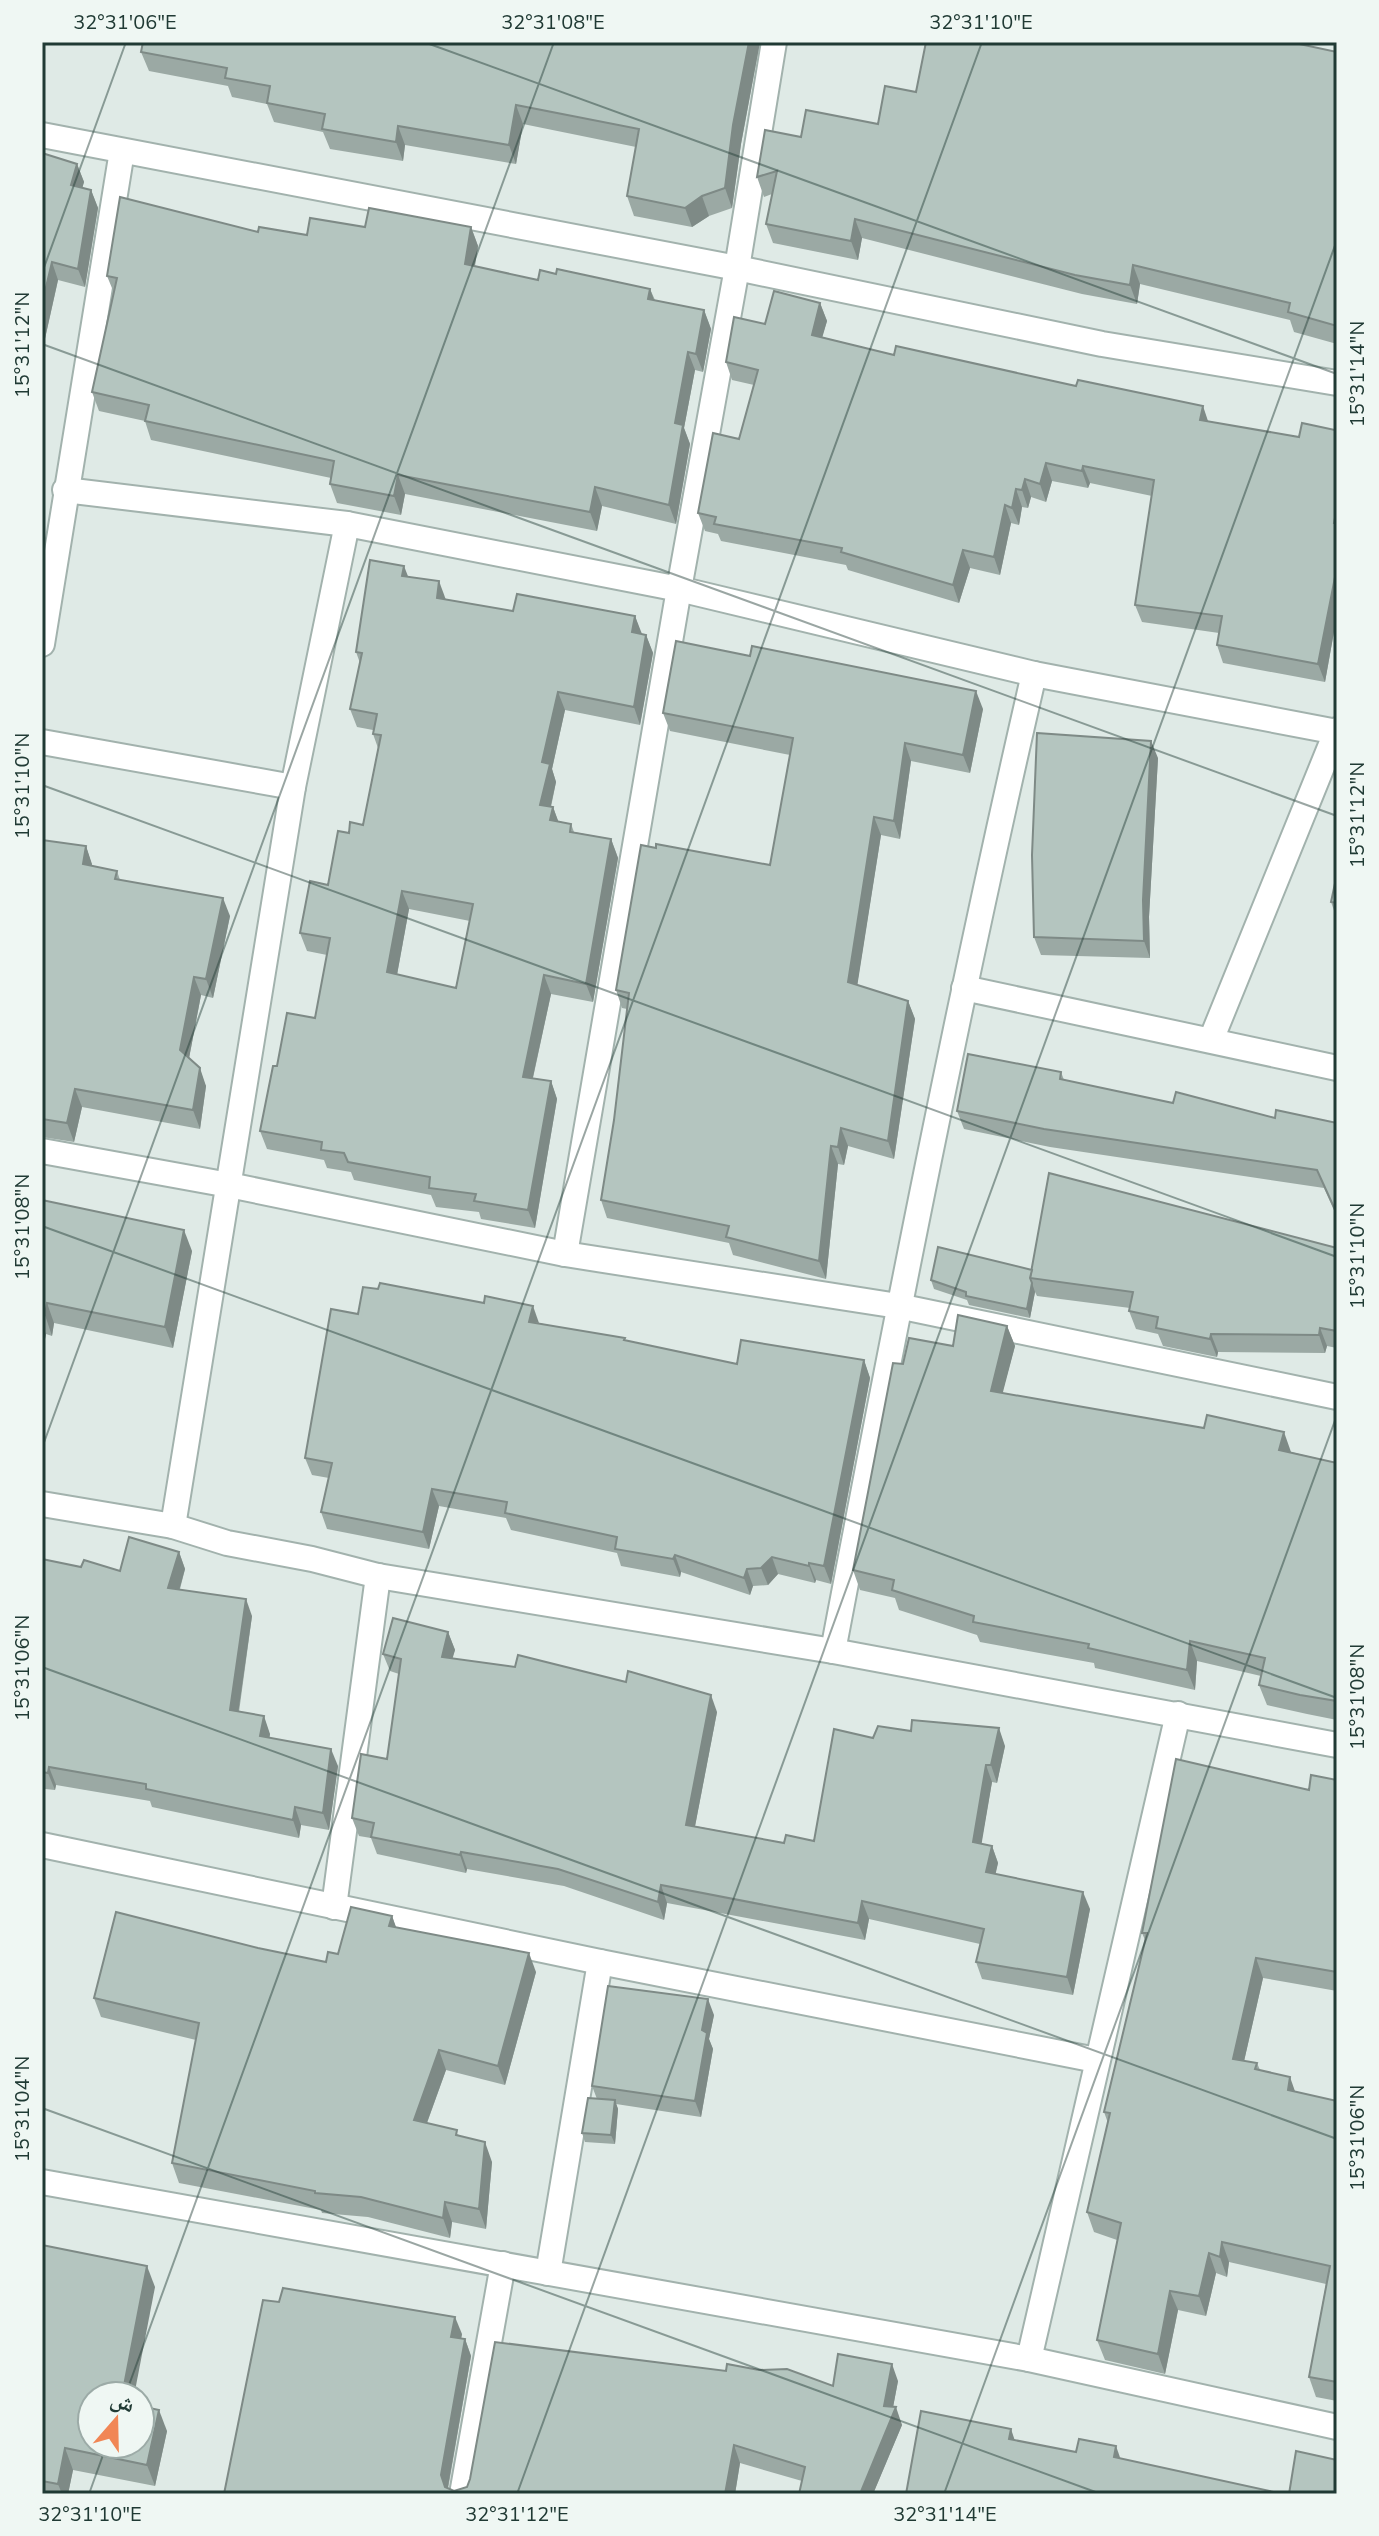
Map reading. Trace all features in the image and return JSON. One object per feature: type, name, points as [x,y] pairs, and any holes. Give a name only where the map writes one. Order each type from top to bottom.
[{"type":"street","points":[[565,1254],[774,42]]},
{"type":"street","points":[[42,135],[737,268],[1102,344],[1337,383]]},
{"type":"street","points":[[42,644],[122,151]]},
{"type":"street","points":[[65,490],[347,524],[679,589],[1034,674],[1337,731],[1211,1040]]},
{"type":"street","points":[[173,1526],[293,787],[347,524]]},
{"type":"street","points":[[833,1651],[898,1306],[1034,674]]},
{"type":"street","points":[[42,742],[293,787]]},
{"type":"street","points":[[964,988],[1337,1068]]},
{"type":"street","points":[[42,1151],[229,1185],[565,1254],[898,1306],[1337,1397]]},
{"type":"street","points":[[42,1504],[173,1526],[227,1543],[312,1559],[378,1576],[833,1651],[1337,1745]]},
{"type":"street","points":[[334,1907],[378,1576]]},
{"type":"street","points":[[1029,2359],[1178,1714]]},
{"type":"street","points":[[42,1845],[600,1962],[1096,2060]]},
{"type":"street","points":[[548,2273],[600,1962]]},
{"type":"street","points":[[42,2182],[1029,2359],[1337,2427]]},
{"type":"street","points":[[462,2494],[503,2264]]},
{"type":"building","points":[[143,42],[749,42],[725,188],[702,196],[685,208],[627,196],[639,129],[516,105],[509,145],[398,126],[396,142],[322,129],[325,114],[267,103],[270,86],[225,78],[227,68],[141,52]]},
{"type":"building","points":[[926,42],[1290,42],[1337,52],[1337,326],[1288,312],[1290,303],[1133,265],[1130,285],[1075,275],[855,219],[851,241],[766,224],[777,171],[757,177],[765,130],[801,137],[806,110],[878,124],[885,86],[916,92]]},
{"type":"building","points":[[42,153],[77,164],[71,185],[91,190],[78,269],[52,262],[42,304]]},
{"type":"building","points":[[120,197],[258,232],[259,227],[307,235],[310,218],[365,227],[369,208],[471,227],[465,264],[538,280],[540,270],[556,274],[557,269],[650,289],[648,299],[704,310],[696,354],[688,352],[675,423],[683,425],[669,505],[595,487],[590,512],[398,475],[394,496],[330,484],[334,461],[145,421],[149,405],[92,392],[117,278],[107,276]]},
{"type":"building","points":[[774,291],[820,303],[812,335],[894,355],[896,346],[1076,386],[1078,380],[1203,406],[1200,420],[1299,437],[1302,423],[1335,430],[1337,567],[1318,664],[1217,645],[1222,616],[1135,605],[1154,480],[1083,466],[1082,471],[1046,463],[1040,484],[1025,479],[1022,490],[1016,489],[1012,508],[1005,505],[994,557],[963,550],[953,585],[841,552],[842,548],[714,524],[716,517],[698,513],[713,433],[739,439],[758,370],[726,362],[734,317],[765,324]]},
{"type":"building","points":[[370,560],[404,566],[402,576],[439,581],[437,598],[513,611],[517,594],[635,616],[632,632],[646,635],[634,707],[558,692],[542,762],[550,764],[540,805],[553,807],[550,820],[571,824],[570,832],[611,839],[586,984],[544,975],[523,1077],[551,1081],[528,1210],[474,1201],[476,1194],[429,1188],[430,1177],[348,1162],[344,1153],[321,1150],[322,1142],[260,1131],[287,1013],[315,1018],[330,938],[300,933],[310,881],[328,885],[338,831],[349,833],[350,822],[363,825],[381,735],[373,734],[377,714],[350,709],[362,653],[356,652]],"holes":[[[402,891],[473,904],[456,988],[387,972]]]},
{"type":"building","points":[[676,641],[750,656],[752,646],[976,691],[963,755],[905,743],[894,821],[874,817],[848,982],[908,1001],[888,1141],[841,1128],[838,1147],[831,1146],[819,1261],[726,1237],[729,1226],[601,1200],[629,993],[616,990],[641,845],[656,848],[656,844],[770,865],[793,738],[663,713]]},
{"type":"building","points":[[1037,733],[1151,741],[1143,900],[1144,941],[1034,937],[1032,855]]},
{"type":"building","points":[[42,840],[86,846],[83,864],[117,871],[115,879],[223,898],[206,979],[194,977],[180,1050],[200,1068],[193,1110],[75,1089],[67,1123],[42,1119]]},
{"type":"building","points":[[1337,874],[1337,903],[1331,902]]},
{"type":"building","points":[[968,1054],[1061,1072],[1060,1079],[1173,1103],[1176,1092],[1275,1118],[1276,1110],[1337,1123],[1337,1214],[1317,1170],[1044,1129],[957,1111]]},
{"type":"building","points":[[1049,1173],[1337,1248],[1337,1331],[1320,1328],[1319,1335],[1211,1334],[1210,1339],[1156,1328],[1158,1317],[1129,1311],[1133,1292],[1030,1278]]},
{"type":"building","points":[[42,1200],[184,1230],[165,1327],[47,1303],[45,1315],[42,1315]]},
{"type":"building","points":[[938,1247],[1032,1270],[1027,1309],[966,1296],[966,1292],[931,1280]]},
{"type":"building","points":[[380,1283],[484,1303],[485,1296],[533,1306],[529,1322],[625,1338],[737,1364],[741,1340],[864,1360],[824,1566],[809,1563],[809,1566],[772,1557],[761,1568],[747,1569],[744,1578],[675,1555],[673,1559],[615,1549],[617,1537],[505,1513],[507,1502],[432,1489],[423,1532],[321,1512],[332,1463],[305,1458],[331,1309],[358,1314],[363,1287],[378,1289]]},
{"type":"building","points":[[958,1315],[1007,1326],[991,1391],[1204,1428],[1207,1415],[1284,1432],[1279,1450],[1337,1463],[1337,1701],[1259,1685],[1265,1658],[1190,1641],[1187,1670],[1088,1648],[1089,1644],[973,1622],[974,1616],[892,1590],[894,1580],[853,1570],[893,1363],[903,1364],[909,1338],[953,1346]]},
{"type":"building","points":[[129,1537],[179,1552],[168,1588],[246,1599],[230,1710],[264,1716],[260,1736],[331,1749],[323,1813],[295,1807],[293,1820],[146,1789],[146,1784],[49,1767],[48,1773],[42,1772],[42,1559],[81,1567],[84,1560],[120,1571]]},
{"type":"building","points":[[393,1618],[448,1632],[442,1657],[515,1667],[518,1655],[626,1682],[628,1671],[711,1695],[686,1825],[784,1843],[786,1835],[814,1841],[834,1729],[873,1738],[878,1726],[911,1731],[912,1720],[999,1728],[991,1765],[986,1765],[973,1842],[992,1846],[986,1872],[1083,1892],[1067,1977],[976,1962],[984,1929],[862,1901],[858,1923],[661,1885],[658,1902],[558,1869],[461,1852],[460,1855],[371,1837],[374,1823],[352,1818],[361,1754],[387,1759],[401,1659],[383,1654]]},
{"type":"building","points":[[1176,1759],[1309,1790],[1311,1775],[1337,1780],[1337,1972],[1256,1958],[1233,2059],[1257,2063],[1255,2069],[1290,2077],[1288,2090],[1337,2101],[1337,2382],[1309,2377],[1330,2266],[1222,2242],[1220,2257],[1209,2253],[1199,2296],[1170,2291],[1158,2354],[1097,2340],[1121,2223],[1087,2212],[1110,2113],[1104,2112],[1147,1933],[1142,1933]]},
{"type":"building","points":[[351,1907],[392,1916],[389,1926],[529,1953],[498,2066],[439,2050],[414,2120],[457,2130],[456,2135],[485,2142],[479,2209],[445,2202],[443,2218],[361,2197],[315,2193],[172,2163],[199,2023],[94,1998],[116,1912],[326,1962],[328,1952],[338,1954]]},
{"type":"building","points":[[608,1986],[708,1999],[702,2030],[707,2033],[695,2101],[592,2086]]},
{"type":"building","points":[[588,2098],[615,2100],[611,2135],[582,2133]]},
{"type":"building","points":[[42,2245],[147,2266],[125,2380],[76,2380],[76,2450],[65,2448],[58,2484],[42,2481]]},
{"type":"building","points":[[283,2288],[455,2317],[451,2337],[465,2339],[441,2475],[445,2487],[454,2491],[467,2487],[470,2479],[495,2342],[726,2371],[727,2364],[759,2370],[787,2369],[833,2386],[838,2354],[892,2364],[884,2406],[896,2407],[860,2494],[799,2494],[805,2467],[734,2445],[725,2494],[224,2494],[263,2300],[279,2302]]},
{"type":"building","points":[[921,2411],[1011,2429],[1009,2439],[1076,2452],[1079,2439],[1116,2446],[1114,2457],[1283,2494],[906,2494]]},
{"type":"building","points":[[1296,2451],[1337,2460],[1337,2494],[1289,2494]]},
{"type":"building","points":[[123,2460],[148,2460],[147,2465]]}]
